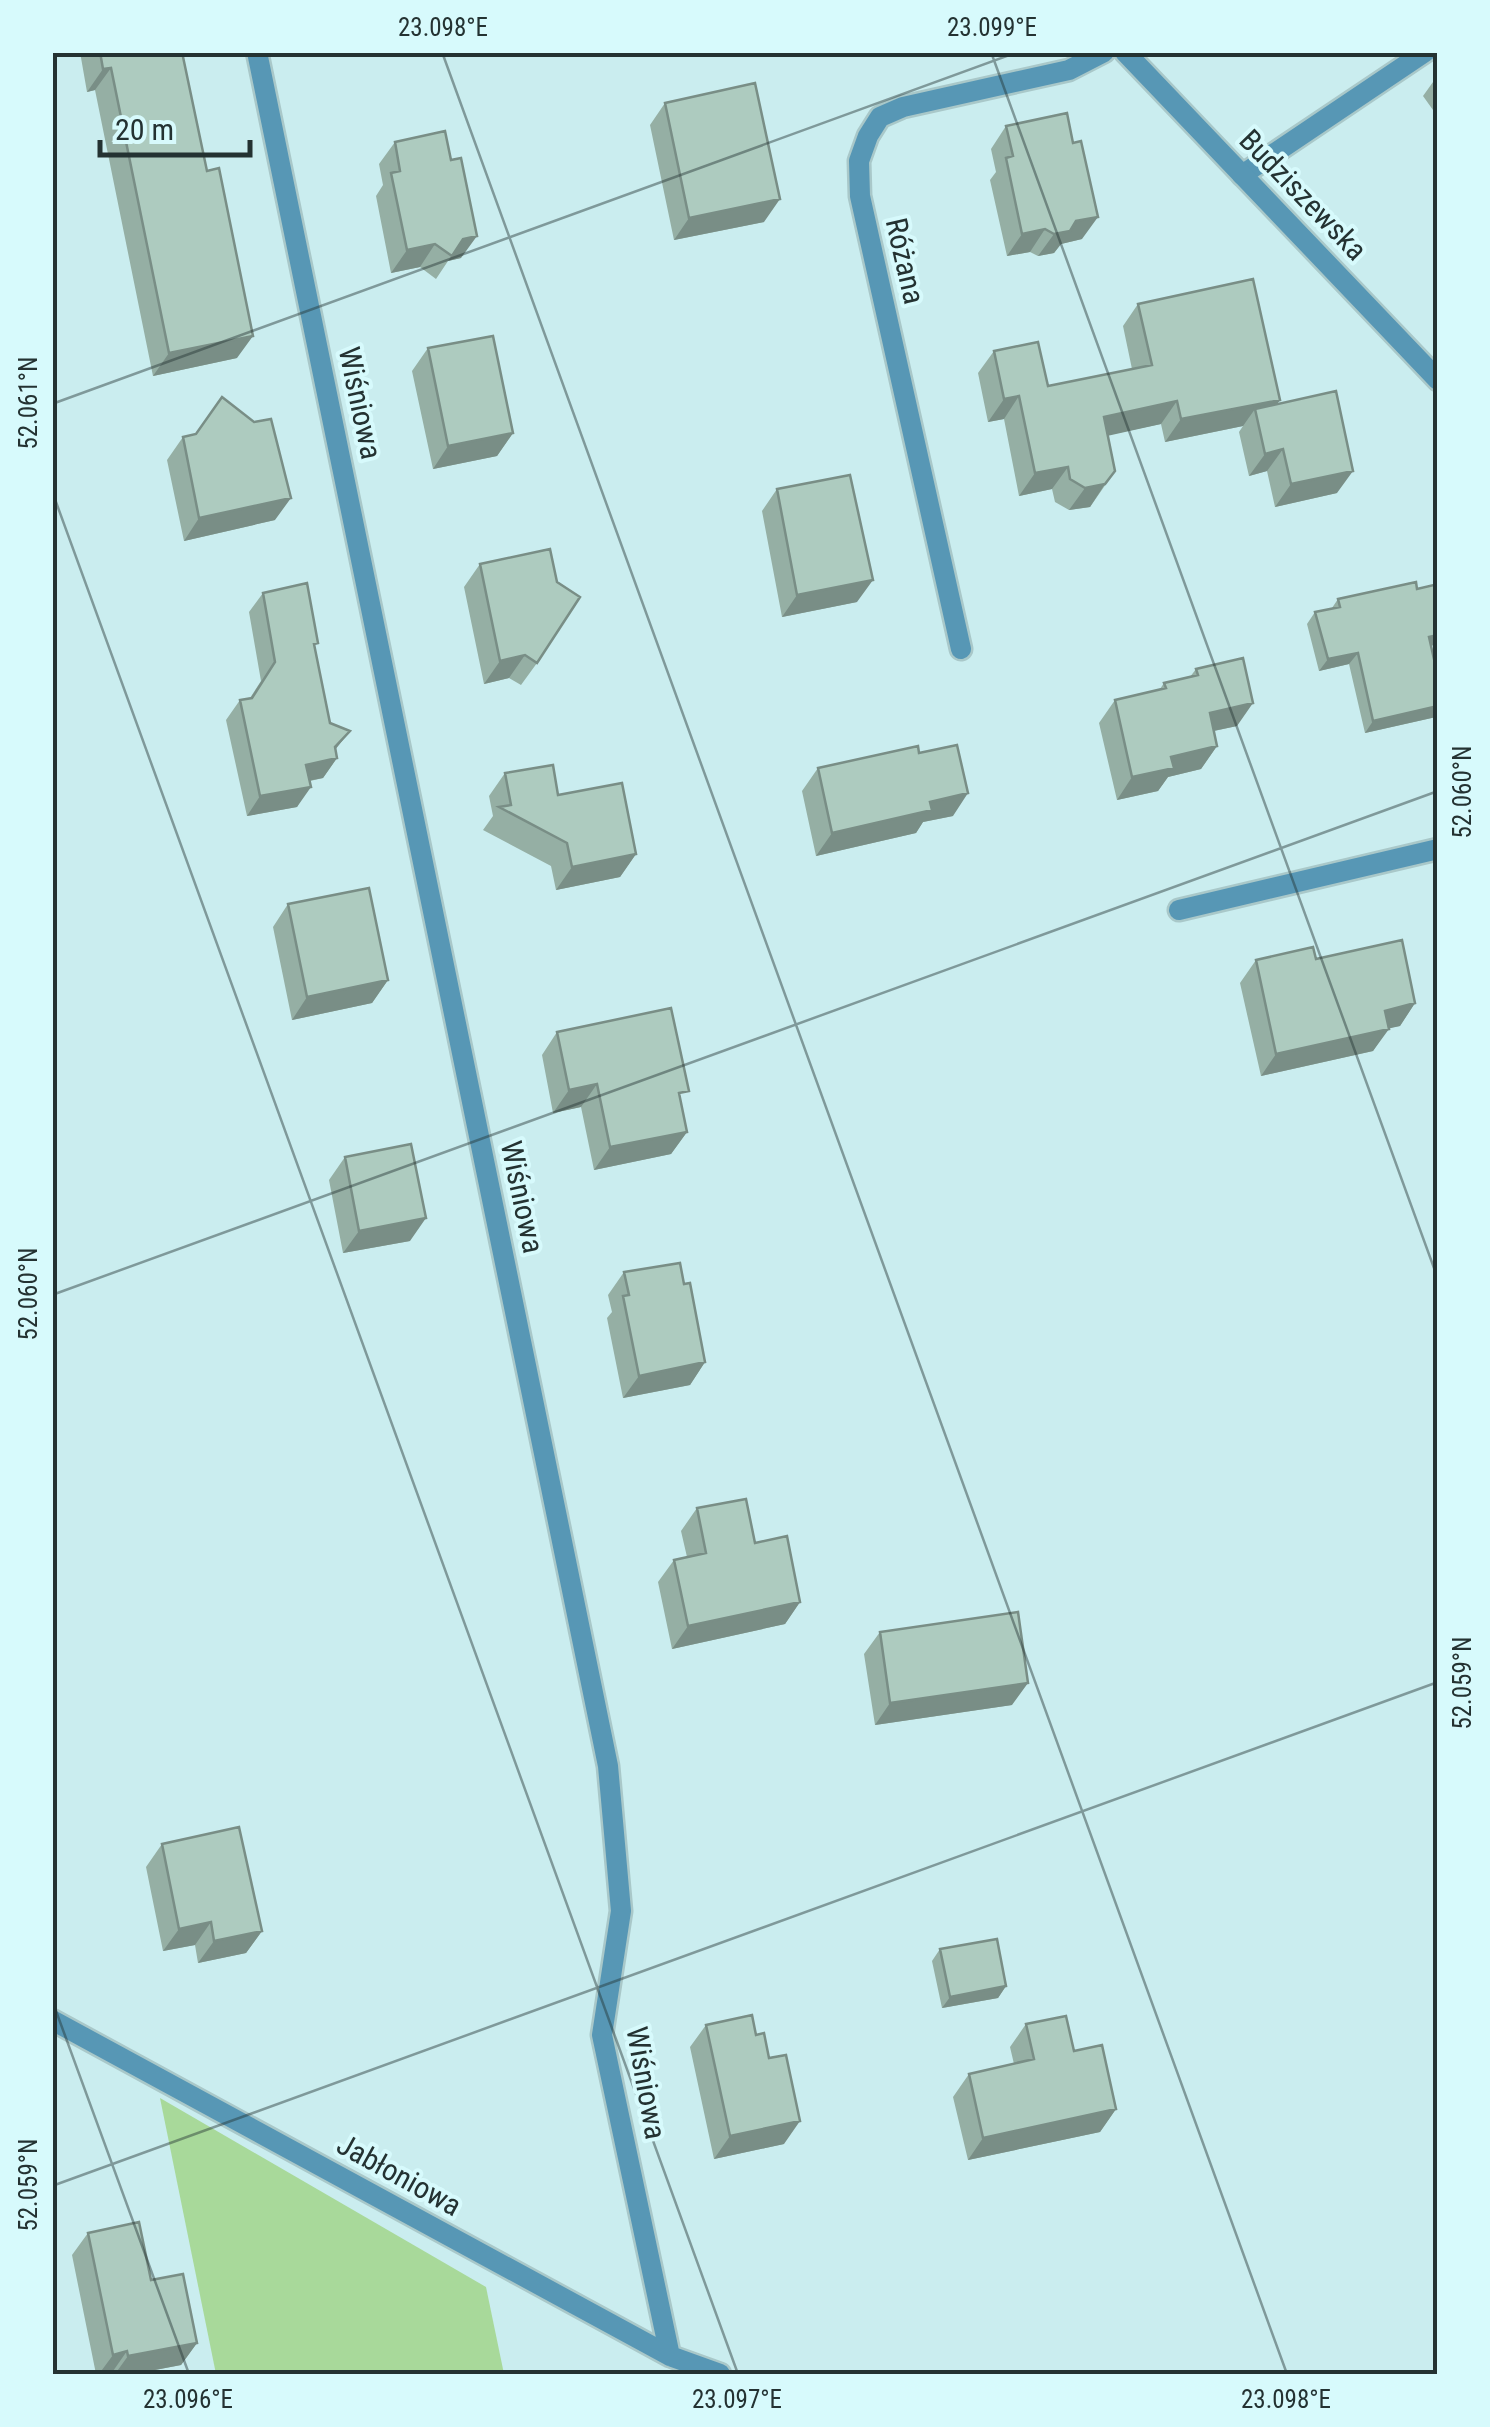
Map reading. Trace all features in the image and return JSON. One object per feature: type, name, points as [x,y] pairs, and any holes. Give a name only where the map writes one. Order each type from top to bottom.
[{"type":"street","name":"Wiśniowa","points":[[257,52],[608,1766],[620,1911],[602,2035],[670,2356]]},
{"type":"street","name":"Różana","points":[[961,649],[860,196],[858,160],[880,117],[903,107],[1069,70],[1104,52]]},
{"type":"street","name":"Budziszewska","points":[[1126,52],[1438,380]]},
{"type":"street","points":[[1242,175],[1426,52]]},
{"type":"street","points":[[1179,910],[1438,849]]},
{"type":"street","name":"Jabłoniowa","points":[[52,2020],[670,2356],[720,2374]]},
{"type":"green space","points":[[160,2098],[486,2287],[504,2374],[216,2374]]},
{"type":"building","points":[[100,52],[182,52],[207,171],[219,168],[253,336],[169,353],[111,68],[103,69]]},
{"type":"building","points":[[755,83],[780,199],[689,218],[665,103]]},
{"type":"building","points":[[1067,113],[1073,143],[1081,141],[1098,217],[1076,221],[1070,231],[1054,234],[1045,229],[1022,234],[1006,158],[1013,156],[1006,126]]},
{"type":"building","points":[[445,131],[451,160],[461,158],[477,236],[463,239],[452,256],[435,244],[407,250],[391,173],[400,171],[395,142]]},
{"type":"building","points":[[1253,279],[1280,400],[1181,419],[1177,401],[1104,417],[1115,471],[1105,484],[1085,488],[1070,479],[1068,467],[1035,473],[1019,396],[1004,399],[994,351],[1038,342],[1048,386],[1152,365],[1138,304]]},
{"type":"building","points":[[493,336],[513,433],[448,446],[428,348]]},
{"type":"building","points":[[1336,391],[1353,471],[1291,484],[1283,449],[1265,454],[1255,409]]},
{"type":"building","points":[[222,397],[254,422],[271,419],[291,498],[199,518],[183,437],[196,434]]},
{"type":"building","points":[[850,475],[873,580],[797,595],[777,489]]},
{"type":"building","points":[[550,549],[557,582],[580,597],[537,663],[525,655],[500,661],[480,564]]},
{"type":"building","points":[[1416,582],[1417,589],[1438,584],[1438,635],[1429,637],[1438,677],[1438,706],[1373,721],[1358,653],[1328,659],[1315,612],[1340,607],[1338,599]]},
{"type":"building","points":[[307,583],[330,723],[350,731],[335,747],[337,758],[306,765],[311,787],[260,796],[240,700],[252,698],[275,662],[263,593]]},
{"type":"building","points":[[1243,658],[1253,703],[1210,713],[1217,746],[1171,757],[1174,768],[1132,777],[1115,700],[1166,688],[1164,683],[1198,675],[1196,669]]},
{"type":"building","points":[[957,745],[968,793],[930,802],[932,810],[832,833],[818,768],[918,746],[919,753]]},
{"type":"building","points":[[553,765],[558,795],[622,783],[636,854],[572,867],[567,843],[499,807],[511,805],[505,773]]},
{"type":"building","points":[[369,888],[388,980],[307,997],[288,904]]},
{"type":"building","points":[[1402,940],[1415,1003],[1385,1011],[1389,1029],[1276,1054],[1256,960],[1313,947],[1316,959]]},
{"type":"building","points":[[671,1008],[689,1091],[679,1093],[687,1132],[610,1147],[597,1084],[569,1090],[557,1032]]},
{"type":"building","points":[[411,1144],[426,1218],[359,1231],[345,1157]]},
{"type":"building","points":[[680,1263],[684,1284],[690,1283],[705,1362],[639,1376],[623,1296],[629,1295],[624,1272]]},
{"type":"building","points":[[746,1499],[755,1543],[787,1536],[800,1602],[688,1626],[674,1560],[706,1553],[697,1508]]},
{"type":"building","points":[[1018,1612],[1028,1683],[890,1703],[880,1632]]},
{"type":"building","points":[[239,1827],[262,1931],[214,1941],[211,1922],[179,1929],[162,1844]]},
{"type":"building","points":[[997,1939],[1006,1986],[950,1997],[940,1949]]},
{"type":"building","points":[[752,2015],[756,2035],[764,2033],[769,2058],[786,2055],[800,2121],[730,2136],[706,2025]]},
{"type":"building","points":[[1066,2016],[1074,2051],[1102,2045],[1116,2109],[983,2138],[969,2074],[1034,2059],[1026,2024]]},
{"type":"building","points":[[139,2222],[151,2280],[183,2274],[197,2343],[128,2356],[127,2351],[113,2355],[88,2233]]}]
